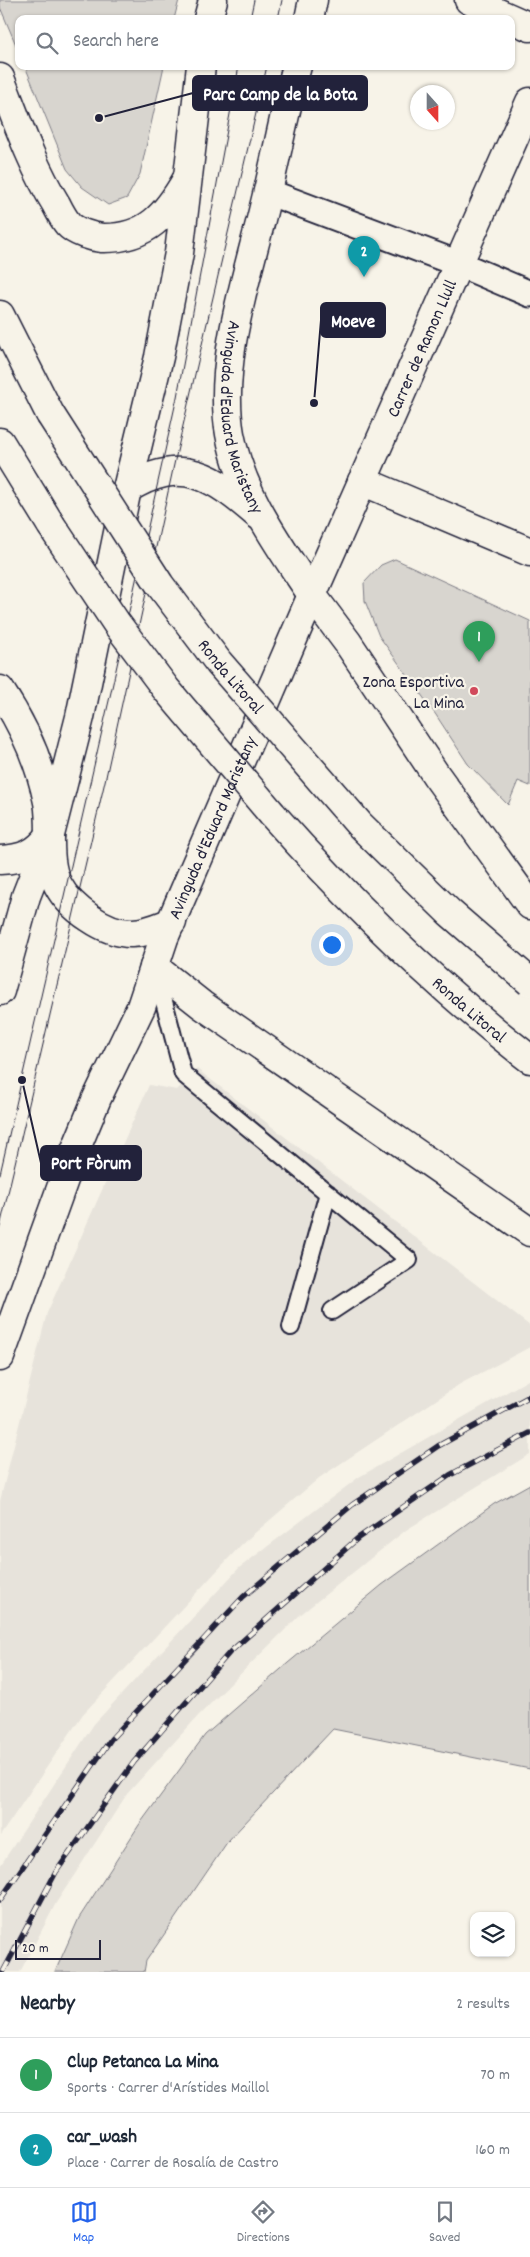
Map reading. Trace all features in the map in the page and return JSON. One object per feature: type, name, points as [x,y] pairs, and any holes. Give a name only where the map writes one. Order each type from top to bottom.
[{"type":"main road","points":[[209,15],[213,0]]},
{"type":"main road","points":[[310,15],[313,0]]},
{"type":"main road","points":[[469,0],[503,15]]},
{"type":"main road","points":[[515,20],[530,27]]},
{"type":"main road","points":[[0,991],[23,904],[50,836],[80,717],[127,490],[170,303],[179,253],[201,70]]},
{"type":"main road","name":"Avinguda d'Eduard Maristany","points":[[0,1357],[70,1163],[97,1098],[141,1007],[172,922],[312,594],[261,518],[236,456],[230,433],[227,406],[229,365],[237,322],[296,70]]},
{"type":"main road","points":[[0,78],[44,184],[68,224],[93,238],[118,238],[139,231],[154,222],[172,205],[187,179]]},
{"type":"main road","name":"Carrer de Ramon Llull","points":[[312,594],[530,102]]},
{"type":"main road","name":"Ronda Litoral","points":[[0,315],[50,414],[160,585],[219,663],[359,824],[450,912],[530,982]]},
{"type":"main road","name":"Ronda Litoral","points":[[0,442],[51,525],[117,624],[166,689],[272,814],[324,873],[404,953],[492,1030],[530,1059]]},
{"type":"main road","points":[[127,490],[143,479],[158,474],[186,472],[201,474],[235,495],[261,518]]},
{"type":"main road","points":[[362,481],[530,552]]},
{"type":"main road","points":[[312,594],[348,643],[436,776],[530,905]]},
{"type":"main road","points":[[0,690],[37,761],[48,803],[53,865],[58,885],[80,912],[119,932],[150,931],[172,922]]},
{"type":"main road","points":[[0,860],[29,855],[41,848],[50,836]]},
{"type":"main road","points":[[154,967],[202,1005],[530,1232]]},
{"type":"street","points":[[268,192],[459,264],[530,294]]},
{"type":"lane","points":[[154,967],[183,1074],[409,1260],[332,1311]]},
{"type":"lane","points":[[291,1327],[328,1193]]},
{"type":"shaded area","points":[[0,0],[179,0],[175,15],[15,15],[15,43],[0,7]]},
{"type":"shaded area","points":[[27,70],[163,70],[140,174],[127,198],[108,205],[82,187],[67,169]]},
{"type":"shaded area","name":"Zona Esportiva La Mina","points":[[395,559],[530,621],[530,786],[518,781],[508,805],[468,764],[436,715],[379,636],[365,601],[364,583],[381,565]]},
{"type":"shaded area","points":[[197,1069],[530,1326],[530,1347],[460,1384],[319,1478],[242,1544],[83,1714],[0,1836],[0,1501],[47,1313],[149,1085],[177,1090]]},
{"type":"shaded area","points":[[530,1379],[530,1454],[406,1530],[300,1615],[199,1715],[127,1794],[56,1903],[20,1972],[0,1972],[0,1866],[94,1724],[239,1568],[359,1477]]},
{"type":"shaded area","points":[[530,1484],[530,1769],[333,1729],[228,1841],[146,1961],[144,1972],[55,1972],[79,1918],[139,1825],[205,1735],[382,1585],[494,1504]]},
{"type":"tram line","points":[[251,15],[254,0]]},
{"type":"tram line","points":[[279,15],[282,0]]},
{"type":"tram line","points":[[0,1174],[177,397],[238,70]]},
{"type":"tram line","points":[[0,1227],[106,777],[175,460],[266,70]]},
{"type":"railway","points":[[0,1900],[111,1739],[243,1597],[352,1505],[438,1446],[530,1396]]},
{"type":"railway","points":[[3,1972],[56,1872],[134,1762],[230,1652],[358,1538],[450,1475],[530,1433]]},
{"type":"place","name":"Parc Camp de la Bota","points":[[99,118]]},
{"type":"place","name":"car_wash","points":[[364,277]]},
{"type":"place","name":"Moeve","points":[[314,403]]},
{"type":"place","name":"Clup Petanca La Mina","points":[[479,662]]},
{"type":"place","name":"Zona Esportiva La Mina","points":[[474,691]]},
{"type":"place","name":"Port Fòrum","points":[[22,1080]]}]
